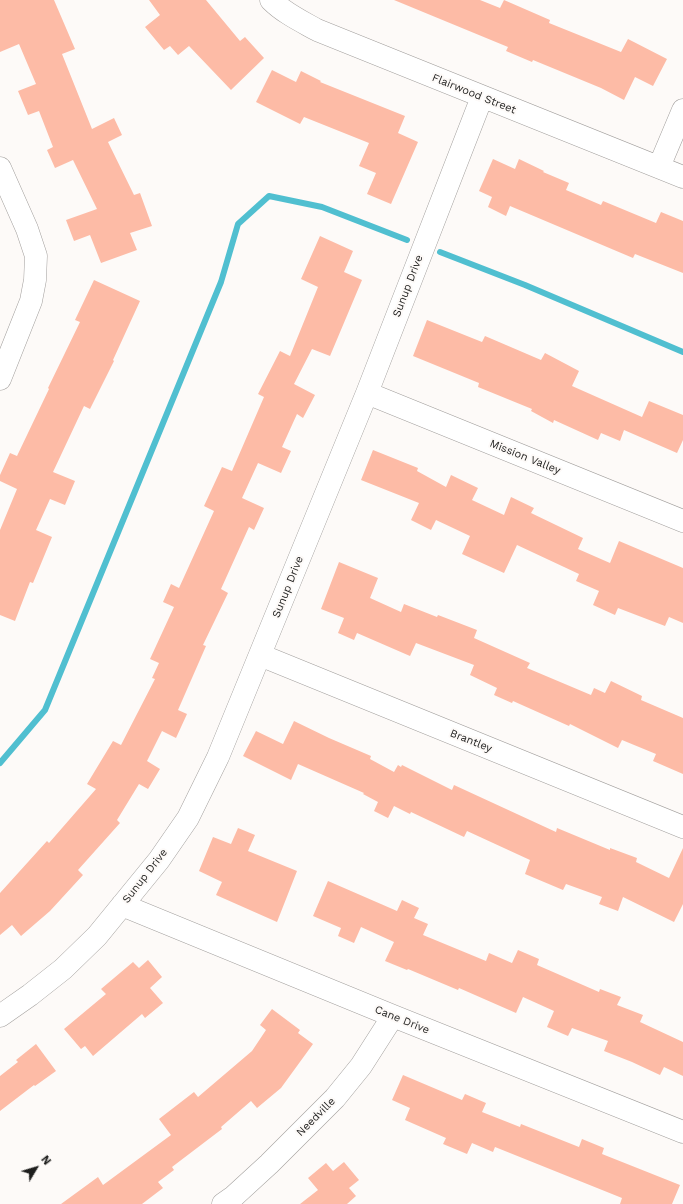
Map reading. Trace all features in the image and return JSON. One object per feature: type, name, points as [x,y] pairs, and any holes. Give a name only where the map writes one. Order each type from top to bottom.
[{"type":"street","name":"Flairwood Street","points":[[271,0],[278,7],[317,30],[683,177]]},
{"type":"street","name":"Sunup Drive","points":[[0,1016],[63,969],[97,936],[159,860],[188,818],[218,758],[367,393],[482,97]]},
{"type":"street","points":[[659,167],[683,110]]},
{"type":"street","points":[[0,168],[36,256],[35,280],[31,301],[0,379]]},
{"type":"street","name":"Mission Valley","points":[[367,393],[683,521]]},
{"type":"street","name":"Brantley","points":[[260,655],[683,827]]},
{"type":"street","name":"Cane Drive","points":[[122,905],[393,1016],[683,1132]]},
{"type":"street","name":"Needville","points":[[223,1204],[233,1197],[268,1164],[335,1098],[360,1066],[393,1016]]},
{"type":"building","points":[[0,0],[54,0],[75,49],[62,54],[92,129],[114,118],[122,135],[108,142],[134,195],[140,193],[152,226],[130,233],[137,250],[101,263],[90,235],[74,241],[66,220],[97,209],[73,160],[55,168],[47,150],[53,147],[39,111],[28,115],[18,91],[36,84],[19,44],[0,52]]},
{"type":"building","points":[[149,0],[206,0],[240,41],[245,37],[264,58],[231,90],[189,46],[178,55],[170,46],[164,50],[145,27],[160,15]]},
{"type":"building","points":[[394,0],[480,0],[500,8],[504,0],[550,20],[549,23],[621,52],[628,39],[667,59],[653,86],[635,77],[624,100],[601,88],[533,60],[532,62],[506,51],[508,47]]},
{"type":"building","points":[[272,70],[296,82],[301,71],[321,81],[320,82],[405,116],[398,133],[418,142],[391,204],[367,194],[376,173],[359,166],[369,143],[304,117],[300,124],[256,102]]},
{"type":"building","points":[[493,159],[515,169],[519,159],[544,171],[543,172],[569,183],[566,190],[601,205],[603,201],[656,223],[661,212],[683,221],[683,273],[635,254],[633,258],[510,206],[506,216],[488,207],[492,197],[479,191]]},
{"type":"building","points":[[320,236],[353,251],[344,272],[362,280],[330,356],[312,349],[294,384],[315,395],[303,418],[297,414],[282,447],[291,451],[281,473],[258,463],[242,498],[264,508],[254,530],[249,527],[221,589],[228,593],[203,645],[206,646],[178,710],[187,714],[176,738],[162,731],[147,761],[160,769],[148,789],[139,784],[117,820],[120,823],[78,870],[83,875],[50,911],[21,936],[12,925],[0,935],[0,893],[47,841],[49,843],[96,789],[87,784],[113,741],[121,745],[155,679],[152,678],[159,663],[150,659],[174,607],[163,602],[171,584],[179,588],[214,511],[204,506],[222,467],[232,471],[264,397],[258,394],[280,351],[290,356],[318,287],[301,279]]},
{"type":"building","points":[[94,280],[140,301],[113,360],[114,361],[90,409],[84,406],[53,472],[75,481],[65,505],[50,499],[36,530],[52,537],[33,583],[30,582],[15,621],[0,615],[0,530],[17,489],[0,481],[0,475],[10,453],[17,456],[80,322],[75,320]]},
{"type":"building","points":[[427,320],[482,342],[485,336],[541,360],[545,353],[579,371],[572,386],[642,417],[649,401],[683,415],[683,440],[677,453],[624,430],[620,441],[601,433],[598,440],[554,420],[553,423],[531,411],[532,409],[478,387],[479,383],[413,356]]},
{"type":"building","points":[[373,450],[418,468],[417,471],[446,487],[451,475],[478,488],[472,500],[504,515],[511,497],[534,508],[531,513],[583,538],[578,549],[610,563],[619,541],[683,568],[683,623],[669,617],[665,626],[618,608],[615,615],[593,605],[599,591],[576,581],[579,574],[517,545],[504,573],[462,554],[470,536],[436,520],[431,530],[411,520],[419,503],[361,480]]},
{"type":"building","points":[[339,562],[378,578],[370,598],[401,612],[404,604],[477,630],[474,638],[530,663],[527,668],[591,695],[594,688],[605,693],[611,681],[642,696],[641,700],[683,718],[683,774],[653,761],[656,754],[622,740],[618,748],[570,724],[569,726],[513,701],[512,703],[494,695],[497,688],[470,675],[474,665],[416,643],[410,656],[357,633],[354,640],[338,633],[344,618],[321,609]]},
{"type":"building","points":[[294,721],[371,756],[370,759],[394,772],[398,765],[401,767],[402,765],[452,790],[454,785],[556,832],[557,828],[610,850],[610,848],[637,858],[636,862],[669,878],[683,848],[683,904],[674,922],[623,897],[618,911],[599,904],[602,897],[566,884],[563,890],[525,874],[530,860],[467,831],[464,837],[411,812],[410,814],[394,806],[388,818],[374,811],[378,802],[363,794],[364,793],[298,764],[291,780],[243,756],[256,731],[283,744]]},
{"type":"building","points":[[238,828],[255,835],[248,851],[297,871],[277,922],[216,895],[222,882],[199,871],[213,837],[231,844]]},
{"type":"building","points":[[328,881],[397,911],[402,900],[419,908],[414,918],[428,924],[423,935],[486,961],[489,953],[512,963],[518,950],[539,959],[537,965],[599,992],[600,989],[621,997],[617,1005],[643,1015],[640,1022],[683,1042],[683,1076],[664,1067],[660,1075],[604,1051],[608,1041],[572,1028],[568,1036],[547,1027],[554,1011],[523,997],[516,1013],[459,988],[458,990],[385,961],[394,942],[361,927],[354,943],[338,936],[341,928],[313,916]]},
{"type":"building","points":[[148,960],[162,977],[150,988],[163,1003],[145,1018],[142,1014],[93,1056],[85,1046],[81,1049],[64,1029],[106,994],[101,989],[133,962],[139,968]]},
{"type":"building","points":[[272,1009],[300,1030],[298,1033],[313,1044],[281,1088],[257,1108],[251,1101],[221,1127],[222,1129],[172,1167],[174,1170],[158,1182],[163,1188],[142,1204],[61,1204],[98,1177],[103,1185],[171,1135],[159,1119],[194,1092],[198,1097],[252,1051],[266,1030],[260,1025]]},
{"type":"building","points":[[36,1044],[56,1071],[35,1086],[34,1085],[0,1111],[0,1076],[18,1062],[16,1060]]},
{"type":"building","points":[[403,1075],[462,1100],[465,1094],[486,1103],[482,1112],[520,1127],[521,1124],[579,1147],[582,1139],[604,1148],[602,1154],[680,1185],[672,1204],[620,1204],[622,1198],[495,1147],[493,1152],[472,1143],[467,1154],[443,1144],[446,1138],[405,1120],[410,1108],[392,1100]]},
{"type":"building","points":[[344,1162],[359,1180],[349,1188],[356,1196],[347,1204],[300,1204],[318,1190],[308,1178],[326,1163],[333,1171]]},
{"type":"waterway","points":[[0,763],[45,710],[221,282],[238,224],[269,196],[322,207],[407,240]]},
{"type":"waterway","points":[[440,252],[525,285],[683,352]]}]
